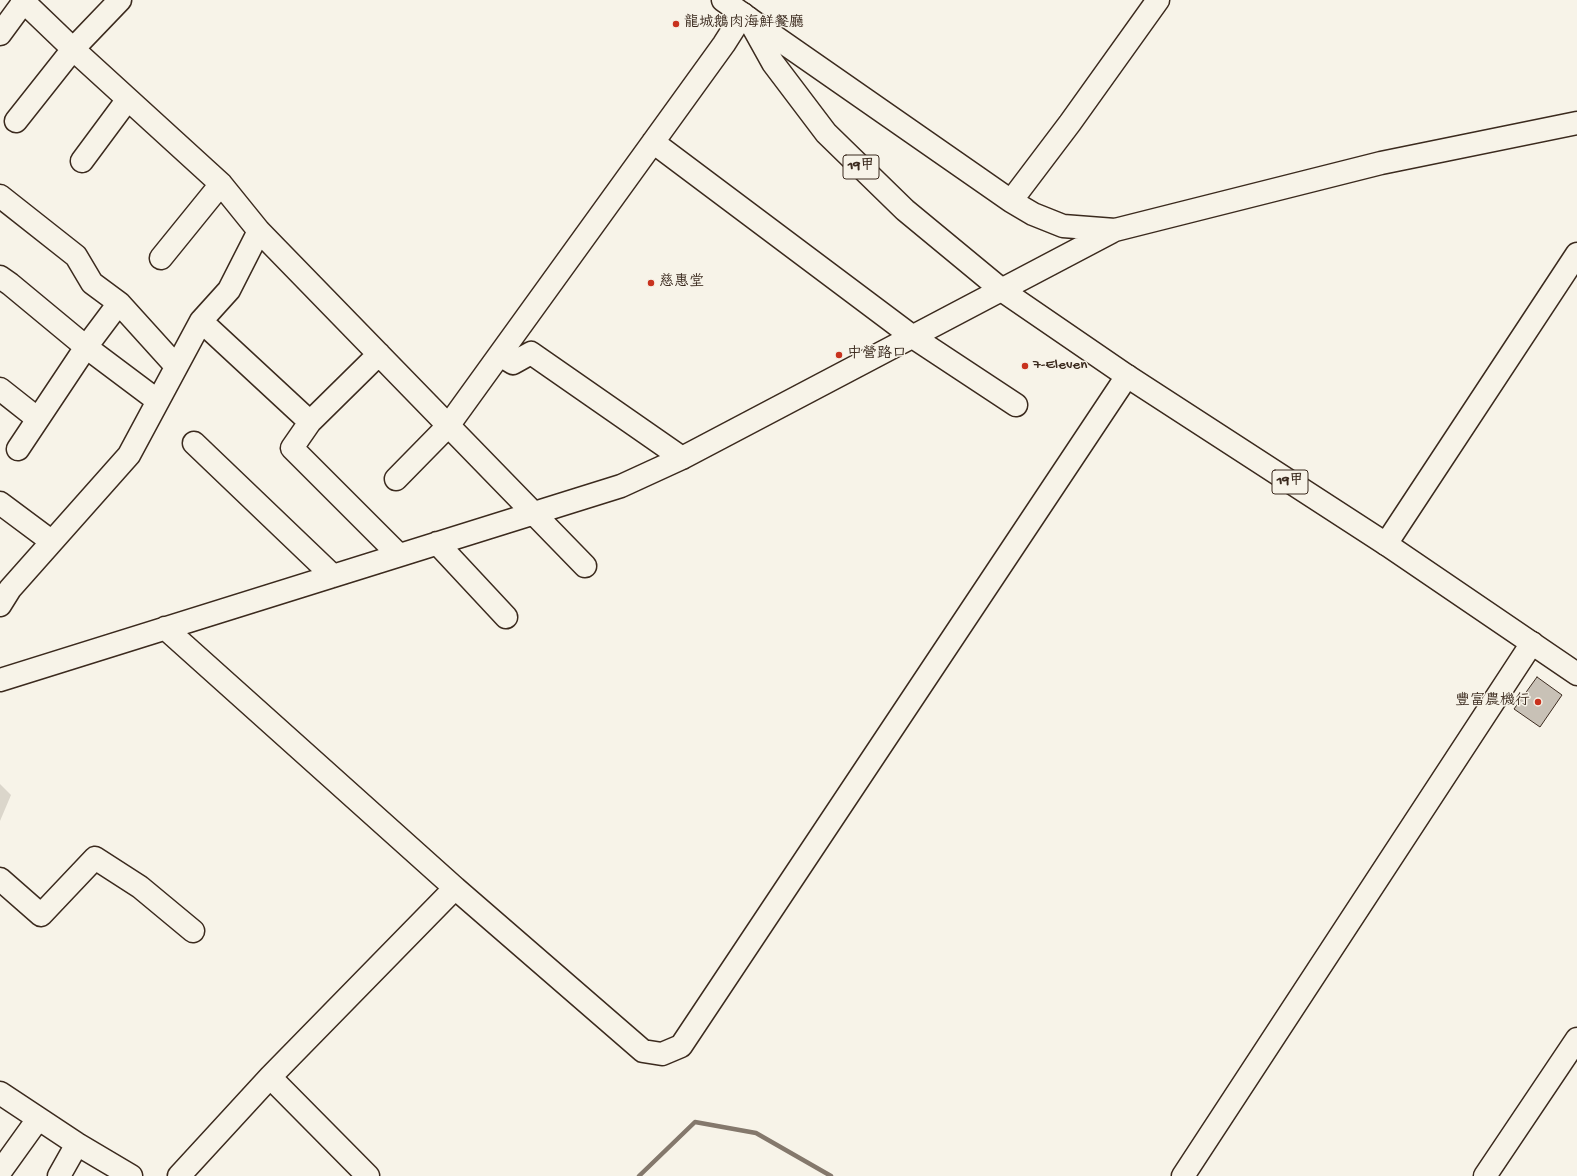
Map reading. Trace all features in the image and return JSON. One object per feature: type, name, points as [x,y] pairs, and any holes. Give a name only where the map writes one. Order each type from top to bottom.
[{"type":"street","points":[[0,34],[24,0],[73,49],[221,184],[260,231],[585,566]]},
{"type":"street","points":[[16,121],[73,49],[120,0]]},
{"type":"street","name":"19甲","points":[[723,0],[746,16],[774,63],[826,133],[905,210],[1002,291],[1127,376],[1386,544],[1577,674]]},
{"type":"street","points":[[1011,201],[1070,123],[1158,0]]},
{"type":"street","points":[[396,479],[448,426],[724,44],[746,16],[1011,201],[1033,214],[1063,226],[1115,230]]},
{"type":"street","points":[[82,161],[128,99]]},
{"type":"street","points":[[0,680],[621,486],[682,458],[913,338],[1115,230],[1381,164],[1577,123]]},
{"type":"street","points":[[653,142],[913,338],[1016,405]]},
{"type":"street","points":[[161,258],[221,184]]},
{"type":"street","points":[[0,196],[76,256],[92,283],[119,303],[176,366]]},
{"type":"street","points":[[3,592],[128,455],[201,321],[229,290],[260,231]]},
{"type":"street","points":[[1386,544],[1577,254]]},
{"type":"street","points":[[0,277],[86,347],[158,401]]},
{"type":"street","points":[[18,450],[86,347],[119,303]]},
{"type":"street","points":[[201,321],[310,422]]},
{"type":"street","points":[[500,355],[513,363],[532,353],[682,458]]},
{"type":"street","points":[[379,354],[310,422],[292,448],[399,555]]},
{"type":"street","points":[[165,628],[455,888],[643,1051],[662,1054],[681,1046],[1127,376]]},
{"type":"street","points":[[0,390],[38,419]]},
{"type":"street","points":[[194,443],[333,576]]},
{"type":"street","points":[[0,503],[51,541]]},
{"type":"street","points":[[437,543],[506,617]]},
{"type":"street","points":[[1183,1176],[1532,643]]},
{"type":"street","points":[[0,879],[41,915],[95,858],[140,887],[194,932]]},
{"type":"street","points":[[179,1176],[270,1077],[455,888]]},
{"type":"street","points":[[1486,1176],[1577,1039]]},
{"type":"street","points":[[270,1077],[368,1176]]},
{"type":"street","points":[[0,1093],[77,1144],[132,1176]]},
{"type":"street","points":[[0,1172],[38,1119]]},
{"type":"street","points":[[59,1176],[77,1144]]},
{"type":"shaded area","points":[[0,784],[11,795],[0,821]]},
{"type":"building","name":"豐富農機行","points":[[1537,677],[1562,695],[1540,727],[1514,709]]},
{"type":"waterway","points":[[639,1176],[695,1122],[756,1133],[831,1176]]},
{"type":"place","name":"龍城鵝肉海鮮餐廳","points":[[676,24]]},
{"type":"place","name":"慈惠堂","points":[[651,283]]},
{"type":"place","name":"中營路口","points":[[839,355]]},
{"type":"place","name":"7-Eleven","points":[[1025,366]]},
{"type":"place","name":"豐富農機行","points":[[1538,702]]}]
